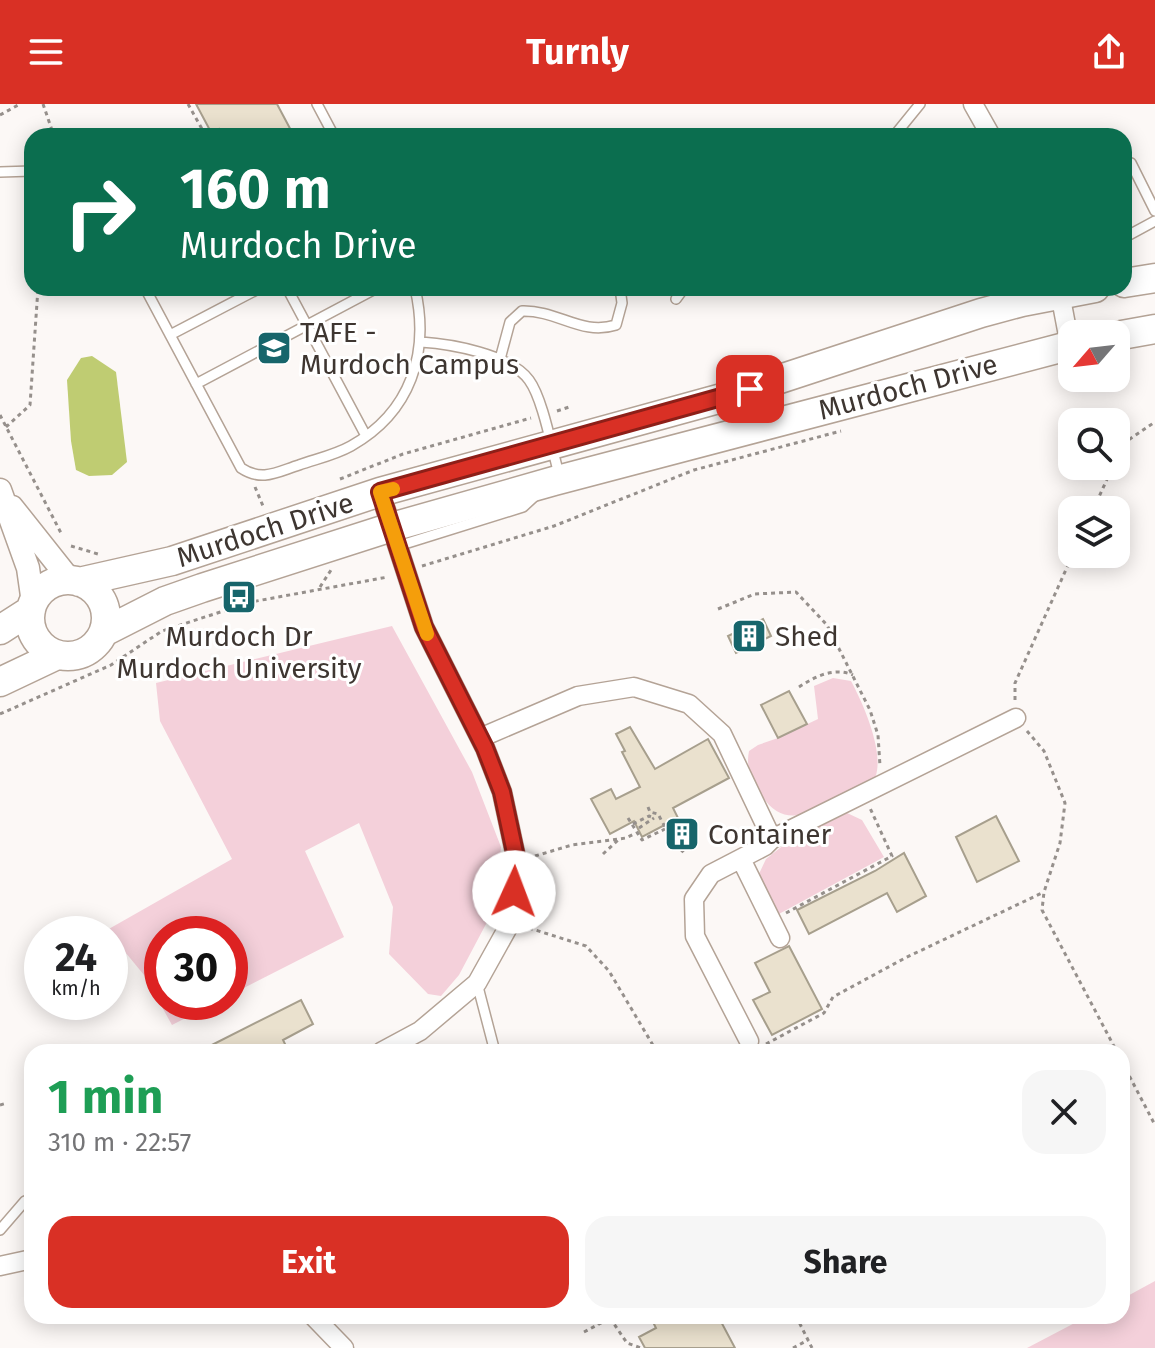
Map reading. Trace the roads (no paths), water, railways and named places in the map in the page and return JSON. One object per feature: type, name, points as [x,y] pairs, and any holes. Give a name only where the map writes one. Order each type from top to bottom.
[{"type":"main road","points":[[1132,282],[1155,278]]},
{"type":"main road","name":"Murdoch Drive","points":[[0,630],[32,607],[46,587],[172,561],[380,492],[722,398],[981,313],[1045,296]]},
{"type":"main road","points":[[1130,333],[1155,329]]},
{"type":"main road","name":"Murdoch Drive","points":[[0,682],[57,655],[69,657],[91,650],[104,632],[190,592],[395,537],[553,482],[1058,349]]},
{"type":"main road","points":[[75,581],[90,587],[105,607],[107,619],[104,632]]},
{"type":"main road","points":[[32,607],[33,633],[39,642],[57,655]]},
{"type":"street","points":[[973,104],[986,128]]},
{"type":"street","points":[[1061,296],[1066,320]]},
{"type":"street","points":[[380,492],[424,627],[480,738],[502,792],[517,862],[511,922],[477,983],[420,1031],[396,1044]]},
{"type":"street","points":[[2,494],[75,581]]},
{"type":"street","points":[[2,494],[28,568],[32,607]]},
{"type":"street","points":[[480,738],[578,696],[634,687],[689,704],[722,734],[772,839]]},
{"type":"street","points":[[756,1043],[695,936],[694,899],[711,874],[765,846],[772,839],[1016,718]]},
{"type":"street","points":[[741,859],[780,938]]},
{"type":"street","points":[[0,1266],[24,1261]]},
{"type":"street","points":[[321,1324],[344,1348]]},
{"type":"lane","points":[[317,104],[330,128]]},
{"type":"lane","points":[[900,128],[920,104]]},
{"type":"lane","points":[[1132,165],[1155,211]]},
{"type":"lane","points":[[0,172],[24,171]]},
{"type":"lane","points":[[1132,233],[1155,221]]},
{"type":"lane","points":[[149,296],[241,468],[252,475],[267,475],[348,448],[384,422],[404,395],[417,367],[421,313],[417,296]]},
{"type":"lane","points":[[170,335],[245,296]]},
{"type":"lane","points":[[291,296],[366,436]]},
{"type":"lane","points":[[196,384],[362,296]]},
{"type":"lane","points":[[500,359],[510,322],[522,311],[540,310],[580,326],[600,330],[616,325],[621,296]]},
{"type":"lane","points":[[421,342],[480,352],[500,359],[529,380],[550,445],[553,482]]},
{"type":"lane","points":[[477,983],[493,1044]]},
{"type":"lane","points":[[0,1230],[24,1202]]},
{"type":"place","name":"TAFE - Murdoch Campus","points":[[274,348]]},
{"type":"place","name":"Murdoch Dr Murdoch University","points":[[239,597]]},
{"type":"place","name":"Shed","points":[[749,636]]},
{"type":"place","name":"Container","points":[[682,834]]}]
